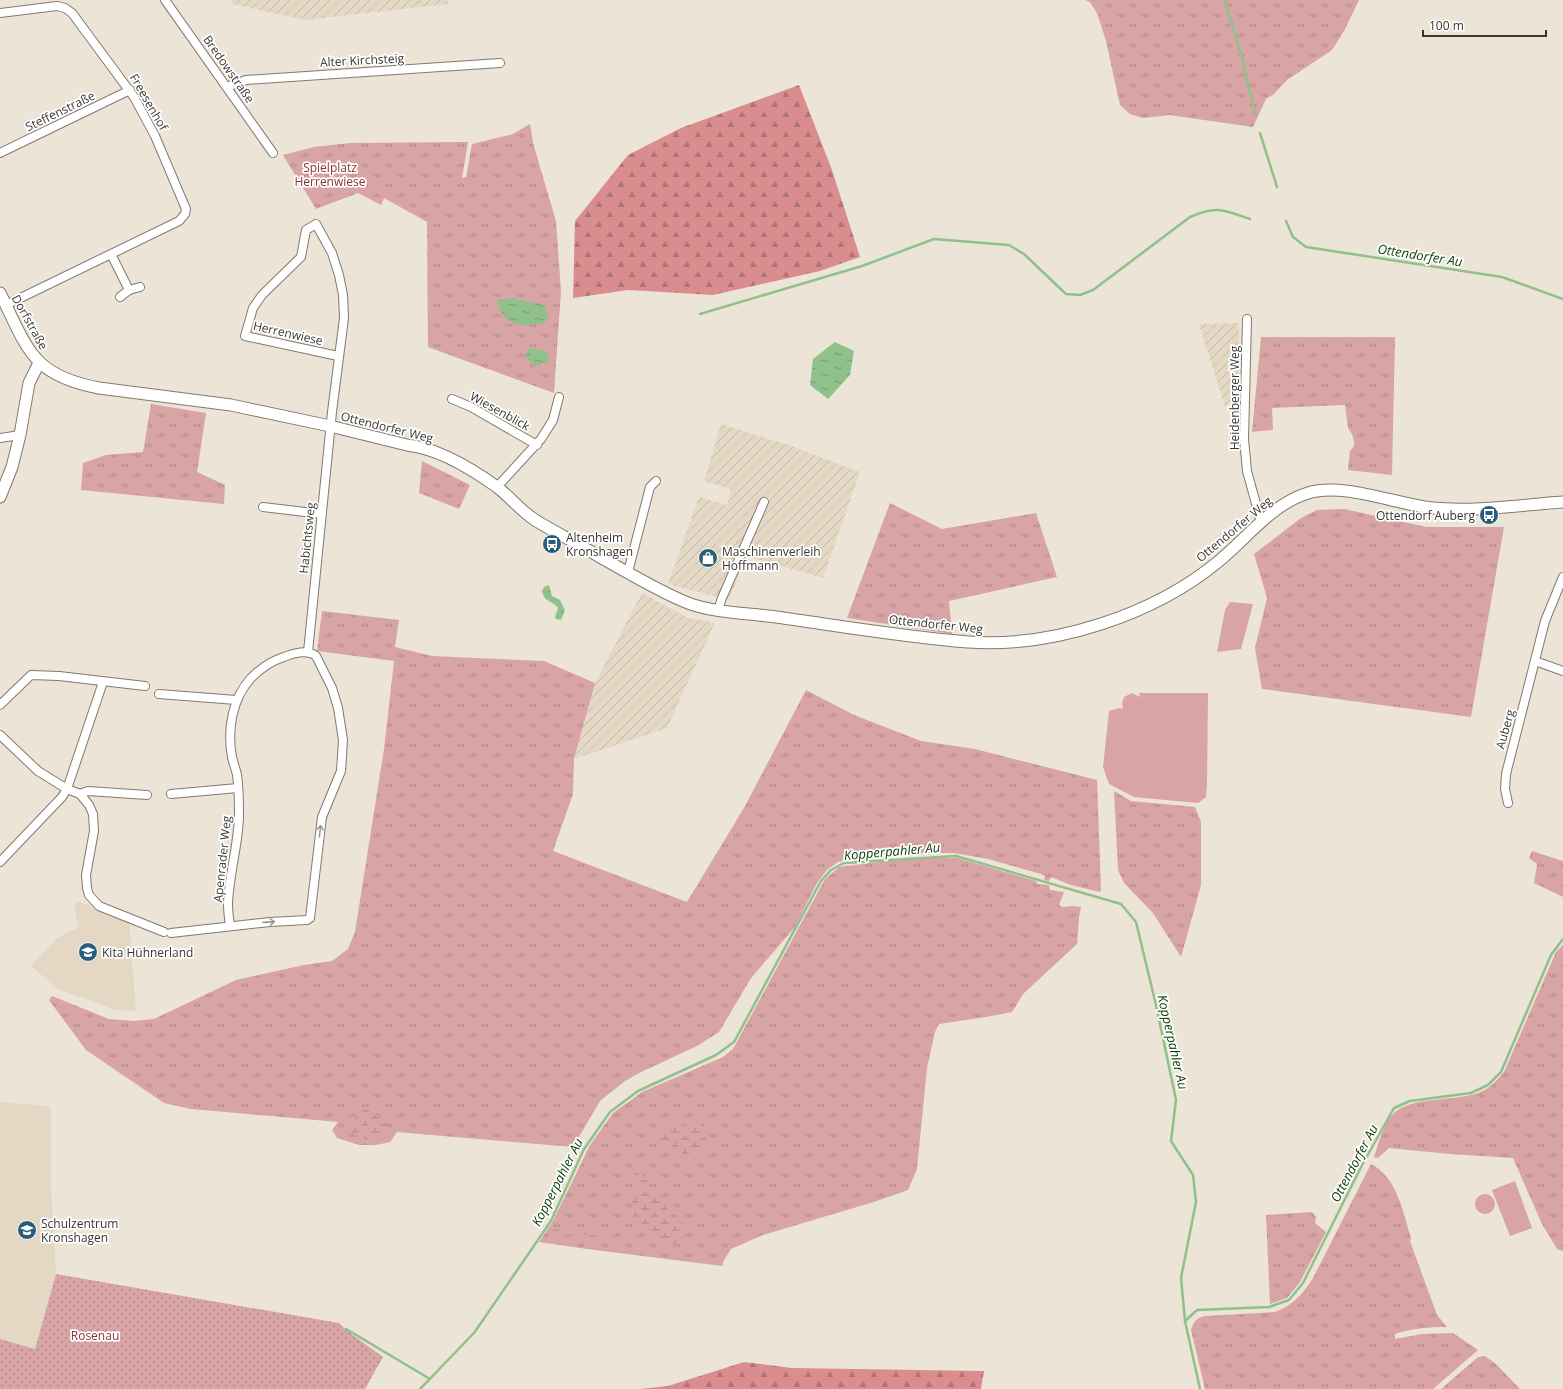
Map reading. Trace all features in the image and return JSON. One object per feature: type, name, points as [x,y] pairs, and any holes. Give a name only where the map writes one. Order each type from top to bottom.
[{"type":"main road","name":"Dorfstraße","points":[[0,293],[28,349],[39,363]]},
{"type":"main road","name":"Ottendorfer Weg","points":[[39,363],[59,377],[81,385],[231,405],[419,447],[459,463],[497,487],[532,518],[685,602],[718,610],[969,642],[1009,642],[1045,638],[1105,623],[1124,616],[1163,598],[1218,562],[1278,507],[1290,500],[1317,491],[1336,490],[1446,509],[1488,508],[1563,502]]},
{"type":"main road","points":[[0,497],[12,467],[20,435],[29,382],[39,363]]},
{"type":"street","name":"Bredowstraße","points":[[165,0],[273,153]]},
{"type":"street","name":"Freesenhof","points":[[0,13],[57,6],[65,8],[72,13],[130,90],[155,136],[184,203],[185,214],[179,221],[111,254]]},
{"type":"street","name":"Alter Kirchsteig","points":[[227,87],[246,80],[500,63]]},
{"type":"street","name":"Steffenstraße","points":[[0,153],[130,90]]},
{"type":"street","name":"Herrenwiese","points":[[330,426],[344,318],[343,295],[332,253],[316,224],[306,230],[301,257],[262,295],[253,308],[245,336],[338,356]]},
{"type":"street","points":[[6,305],[111,254],[129,290]]},
{"type":"street","points":[[120,297],[129,290],[140,287]]},
{"type":"street","name":"Heidenberger Weg","points":[[1247,320],[1244,440],[1247,471],[1261,522]]},
{"type":"street","name":"Wiesenblick","points":[[497,487],[537,445],[553,420],[559,397]]},
{"type":"street","name":"Wiesenblick","points":[[452,399],[470,407],[537,445]]},
{"type":"street","name":"Habichtsweg","points":[[308,652],[330,426]]},
{"type":"street","points":[[0,438],[20,435]]},
{"type":"street","points":[[628,572],[650,487],[656,481]]},
{"type":"street","points":[[718,610],[764,502]]},
{"type":"street","points":[[263,507],[322,514]]},
{"type":"street","name":"Auberg","points":[[1508,803],[1505,789],[1506,774],[1545,621],[1563,577]]},
{"type":"street","points":[[0,735],[38,771],[67,789],[80,794],[89,805],[93,814],[94,831],[86,875],[87,888],[89,895],[99,906],[168,932],[307,920],[310,918],[322,817],[340,772],[343,740],[338,708],[332,688],[316,656],[308,652]]},
{"type":"street","name":"Apenrader Weg","points":[[230,926],[228,905],[235,848],[238,838],[237,774],[232,756],[230,737],[231,721],[236,700],[248,682],[265,666],[285,656],[308,652]]},
{"type":"street","points":[[1535,661],[1563,671]]},
{"type":"street","points":[[0,705],[31,675],[59,676],[145,686]]},
{"type":"street","points":[[0,862],[62,797],[67,789],[103,682]]},
{"type":"street","points":[[159,694],[236,700]]},
{"type":"street","points":[[171,794],[238,788]]},
{"type":"street","points":[[80,794],[88,791],[147,795]]},
{"type":"shaded area","points":[[231,0],[448,0],[448,4],[305,20],[232,4]]},
{"type":"shaded area","points":[[1239,323],[1238,393],[1225,407],[1199,324]]},
{"type":"shaded area","points":[[721,424],[791,446],[860,472],[823,578],[746,556],[729,600],[668,584],[699,497],[727,505],[731,489],[704,481]]},
{"type":"shaded area","points":[[642,593],[688,618],[715,623],[667,728],[574,759],[595,683]]},
{"type":"shaded area","name":"Kita Hühnerland","points":[[77,901],[129,921],[136,1011],[116,1010],[58,989],[31,966],[57,938],[79,927],[74,908]]},
{"type":"shaded area","name":"Schulzentrum Kronshagen","points":[[0,1102],[47,1106],[51,1109],[51,1187],[56,1274],[35,1349],[0,1339]]},
{"type":"green space","points":[[1085,0],[1359,0],[1344,31],[1332,50],[1287,80],[1274,94],[1266,99],[1253,127],[1169,115],[1143,118],[1130,114],[1120,105],[1106,41],[1097,13],[1090,2]]},
{"type":"green space","points":[[799,85],[832,170],[860,257],[820,271],[713,295],[628,290],[573,298],[575,221],[628,155],[681,128]]},
{"type":"green space","name":"Spielplatz Herrenwiese","points":[[530,124],[533,143],[556,221],[561,291],[554,393],[428,347],[427,222],[384,198],[381,205],[358,193],[316,209],[283,155],[314,147],[350,143],[468,142],[462,178],[466,177],[472,144],[513,134]]},
{"type":"green space","points":[[1261,337],[1395,337],[1392,475],[1348,470],[1350,451],[1354,446],[1354,441],[1348,428],[1345,405],[1272,408],[1273,430],[1252,432]]},
{"type":"green space","points":[[151,404],[206,413],[197,472],[225,485],[224,504],[81,490],[83,463],[106,455],[143,452]]},
{"type":"green space","points":[[422,461],[470,485],[459,509],[419,493]]},
{"type":"green space","points":[[890,503],[942,529],[1036,513],[1057,577],[949,601],[952,634],[847,618]]},
{"type":"green space","points":[[1344,509],[1426,527],[1504,527],[1471,717],[1262,689],[1255,648],[1267,598],[1254,554],[1301,518],[1317,510]]},
{"type":"green space","points":[[1230,602],[1253,604],[1241,649],[1217,652],[1225,610]]},
{"type":"green space","points":[[322,611],[399,620],[395,647],[432,656],[544,661],[595,683],[574,759],[573,794],[553,851],[687,902],[744,808],[806,690],[854,715],[921,741],[975,749],[1097,780],[1101,890],[1100,892],[1071,885],[1051,877],[1049,881],[1044,880],[1045,876],[1041,874],[988,859],[954,853],[908,853],[856,857],[838,862],[827,870],[817,883],[795,927],[751,978],[719,1032],[697,1046],[625,1081],[600,1101],[573,1147],[397,1132],[390,1142],[376,1145],[359,1145],[337,1138],[332,1130],[338,1122],[191,1109],[164,1103],[86,1050],[49,1000],[52,996],[109,1019],[134,1021],[154,1019],[236,980],[304,965],[332,961],[348,949],[355,932],[384,749],[394,661],[317,651]]},
{"type":"green space","points":[[1132,693],[1140,697],[1139,693],[1208,693],[1206,797],[1198,803],[1134,797],[1109,784],[1103,767],[1109,711],[1120,708],[1123,709],[1122,703],[1124,697]]},
{"type":"green space","points":[[1114,791],[1131,801],[1195,807],[1201,822],[1201,885],[1181,957],[1153,913],[1124,883],[1118,870]]},
{"type":"green space","points":[[1532,851],[1563,861],[1563,897],[1534,883],[1537,864],[1529,858]]},
{"type":"green space","points":[[957,858],[1036,881],[1037,884],[1049,885],[1050,890],[1064,892],[1059,905],[1062,907],[1081,907],[1077,944],[1023,994],[1012,1012],[939,1024],[935,1032],[927,1068],[917,1169],[908,1190],[877,1201],[763,1235],[731,1249],[722,1266],[539,1242],[552,1223],[590,1145],[613,1113],[642,1092],[723,1057],[733,1049],[825,879],[839,867],[887,861]]},
{"type":"green space","points":[[1563,945],[1563,1251],[1557,1249],[1542,1224],[1513,1158],[1389,1148],[1378,1158],[1374,1157],[1386,1123],[1400,1108],[1423,1101],[1473,1095],[1492,1085],[1504,1072],[1556,952]]},
{"type":"green space","points":[[369,1109],[386,1124],[389,1133],[380,1139],[371,1140],[361,1138],[352,1133],[352,1122],[363,1110]]},
{"type":"green space","points":[[698,1119],[705,1127],[704,1136],[708,1142],[705,1147],[695,1150],[696,1155],[689,1158],[682,1153],[682,1150],[667,1148],[655,1142],[674,1122],[681,1123],[693,1129],[693,1124]]},
{"type":"green space","points":[[1371,1164],[1387,1177],[1398,1196],[1411,1238],[1410,1241],[1437,1315],[1447,1327],[1408,1330],[1395,1334],[1395,1339],[1422,1334],[1453,1333],[1478,1350],[1433,1389],[1205,1389],[1191,1330],[1194,1322],[1205,1316],[1275,1312],[1287,1306],[1297,1298],[1313,1278]]},
{"type":"green space","points":[[634,1171],[643,1174],[641,1178],[648,1181],[650,1192],[661,1196],[668,1210],[682,1220],[686,1234],[673,1245],[637,1221],[632,1208],[633,1193],[642,1191],[643,1186],[634,1180],[636,1176]]},
{"type":"green space","points":[[1515,1181],[1532,1228],[1510,1236],[1492,1190]]},
{"type":"green space","points":[[1485,1194],[1492,1197],[1495,1204],[1492,1211],[1485,1214],[1478,1211],[1475,1204],[1478,1197]]},
{"type":"green space","points":[[1312,1212],[1316,1217],[1315,1223],[1326,1232],[1300,1282],[1287,1298],[1270,1304],[1266,1215]]},
{"type":"green space","points":[[559,1229],[624,1237],[552,1233],[553,1230]]},
{"type":"green space","name":"Rosenau","points":[[56,1274],[339,1323],[346,1330],[383,1357],[365,1389],[0,1389],[0,1339],[35,1349]]},
{"type":"green space","points":[[1485,1356],[1496,1364],[1520,1389],[1441,1389],[1478,1357]]},
{"type":"green space","points":[[744,1362],[792,1368],[984,1371],[981,1389],[640,1389],[668,1386]]},
{"type":"water","points":[[512,298],[545,305],[548,317],[545,323],[521,325],[508,320],[503,316],[497,300]]},
{"type":"water","points":[[835,342],[854,351],[850,375],[828,399],[810,385],[813,359]]},
{"type":"water","points":[[528,348],[547,351],[549,361],[535,366],[525,357]]},
{"type":"water","points":[[549,585],[552,596],[560,600],[565,610],[561,620],[556,619],[555,617],[558,608],[556,605],[547,600],[543,595],[542,591],[544,587]]},
{"type":"waterway","points":[[1225,0],[1243,62],[1255,114]]},
{"type":"waterway","name":"Ottendorfer Au","points":[[1260,133],[1277,187]]},
{"type":"waterway","points":[[700,314],[862,266],[934,239],[1009,245],[1024,254],[1066,294],[1080,295],[1093,290],[1190,217],[1207,211],[1220,210],[1250,219]]},
{"type":"waterway","name":"Ottendorfer Au","points":[[1286,221],[1293,237],[1306,247],[1502,277],[1563,299]]},
{"type":"waterway","name":"Kopperpahler Au","points":[[420,1389],[474,1333],[551,1221],[584,1149],[610,1112],[638,1091],[716,1055],[734,1042],[821,881],[831,870],[844,863],[956,856],[1121,904],[1136,922],[1156,1005],[1176,1100],[1171,1141],[1193,1175],[1196,1202],[1181,1278],[1185,1321],[1200,1389]]},
{"type":"waterway","name":"Ottendorfer Au","points":[[1185,1321],[1197,1310],[1269,1307],[1289,1300],[1303,1283],[1361,1167],[1394,1108],[1410,1101],[1471,1093],[1488,1085],[1501,1072],[1551,955],[1563,939]]},
{"type":"waterway","points":[[346,1329],[430,1379]]},
{"type":"place","name":"Ottendorf Auberg","points":[[1489,515]]},
{"type":"place","name":"Altenheim Kronshagen","points":[[552,544]]},
{"type":"place","name":"Maschinenverleih Hoffmann","points":[[708,558]]},
{"type":"place","name":"Kita Hühnerland","points":[[88,952]]},
{"type":"place","name":"Schulzentrum Kronshagen","points":[[27,1230]]}]
